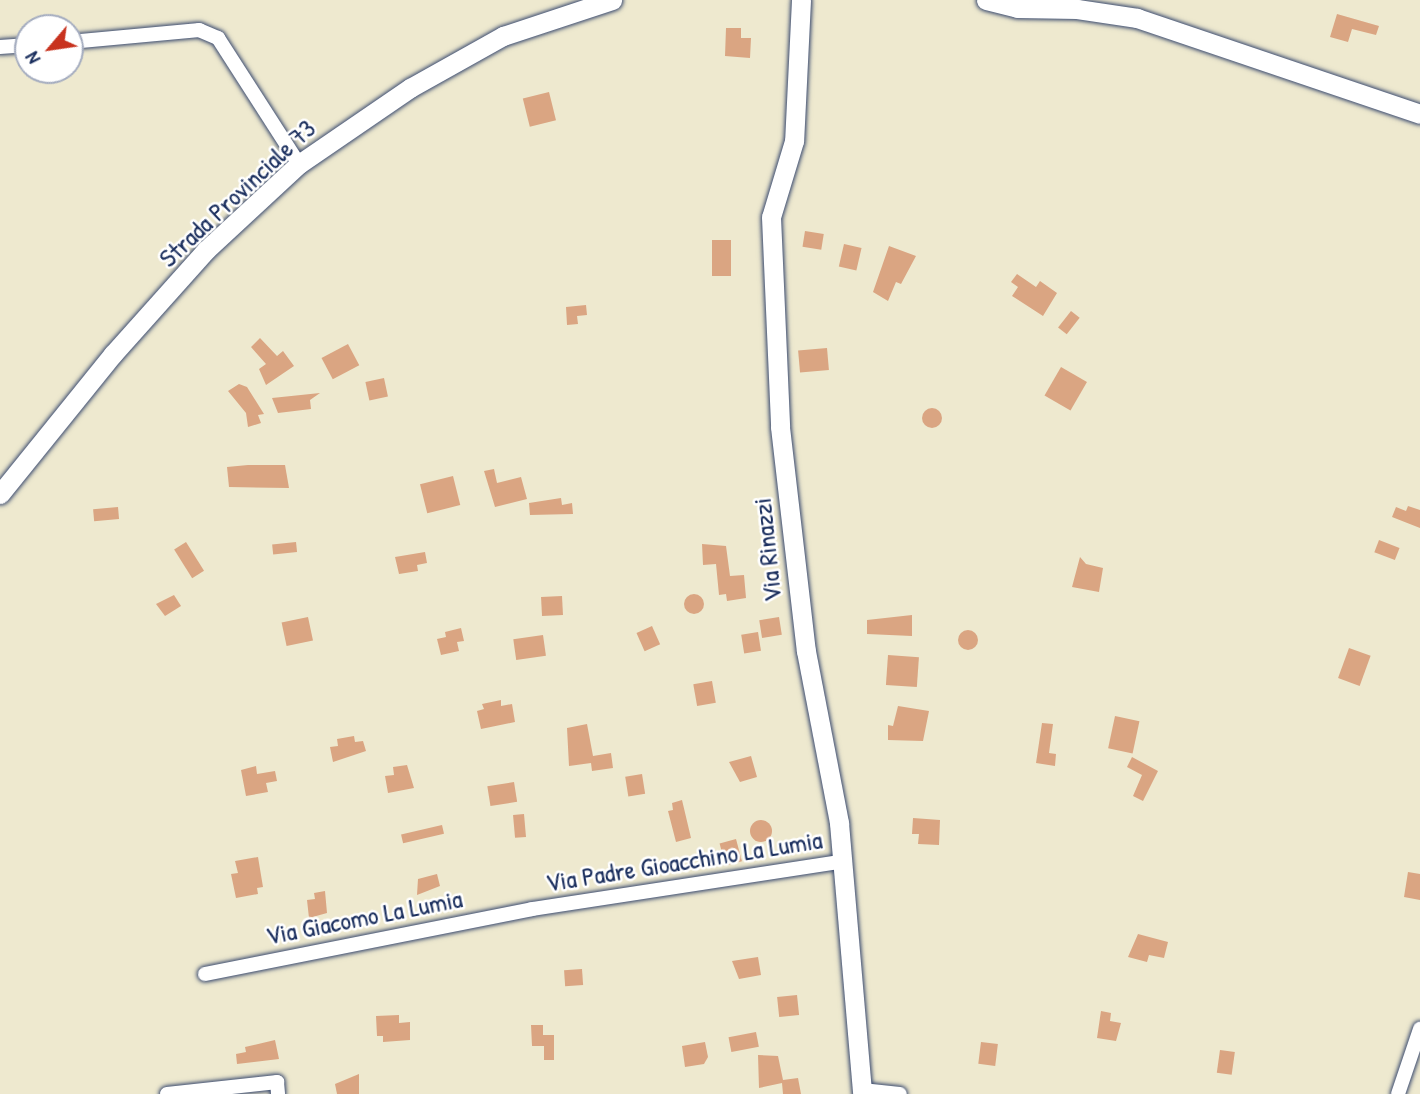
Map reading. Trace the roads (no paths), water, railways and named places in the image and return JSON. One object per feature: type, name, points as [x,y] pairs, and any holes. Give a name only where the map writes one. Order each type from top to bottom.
[{"type":"street","name":"Strada Provinciale 73","points":[[0,494],[206,250],[299,163],[410,88],[503,36],[612,0]]},
{"type":"street","name":"Via Rinazzi","points":[[801,0],[794,141],[771,218],[776,357],[806,651],[844,861],[849,971],[862,1092]]},
{"type":"street","points":[[986,0],[1017,8],[1078,4],[1137,18],[1213,41],[1420,114]]},
{"type":"street","points":[[84,41],[199,30],[219,38],[299,163]]},
{"type":"street","name":"Via Padre Gioacchino La Lumia","points":[[532,909],[844,861]]},
{"type":"street","name":"Via Giacomo La Lumia","points":[[205,974],[532,909]]},
{"type":"street","points":[[1398,1094],[1420,1029]]},
{"type":"street","points":[[167,1094],[277,1082],[278,1094]]},
{"type":"street","points":[[862,1092],[900,1094]]}]
